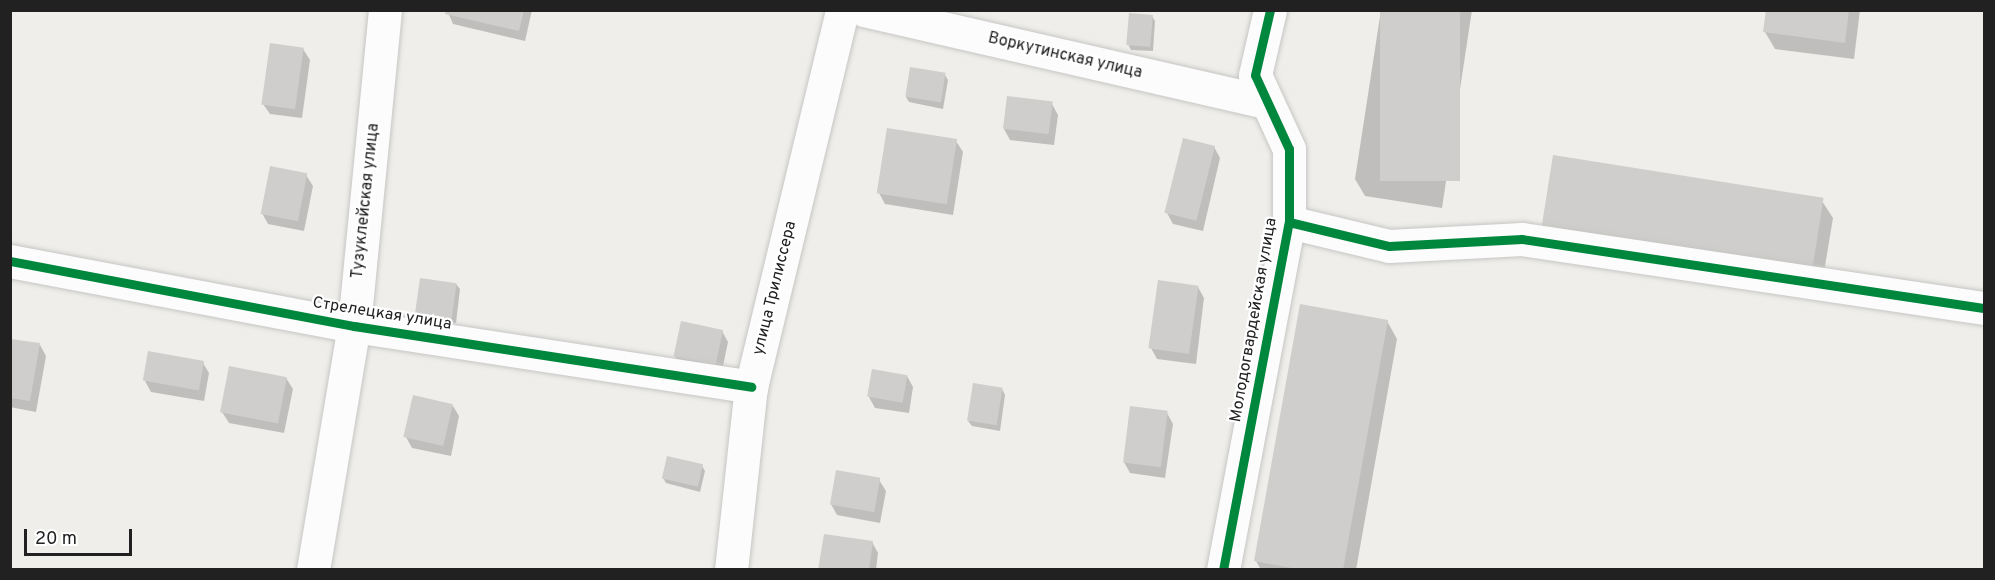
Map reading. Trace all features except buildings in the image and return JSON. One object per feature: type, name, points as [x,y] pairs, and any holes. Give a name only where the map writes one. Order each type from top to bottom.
[{"type":"street","name":"Тузуклейская улица","points":[[314,570],[354,326],[385,10]]},
{"type":"street","name":"улица Трилиссера","points":[[731,570],[751,387],[842,10]]},
{"type":"street","name":"Воркутинская улица","points":[[864,10],[1267,102]]},
{"type":"street","name":"Молодогвардейская улица","points":[[1223,570],[1289,222],[1289,149],[1255,75],[1270,10]]},
{"type":"street","points":[[1289,222],[1389,246],[1522,239],[1984,308]]},
{"type":"street","name":"Стрелецкая улица","points":[[10,261],[354,326],[751,387]]},
{"type":"cycle path","points":[[1223,570],[1289,222],[1289,149],[1255,75],[1270,10]]},
{"type":"cycle path","points":[[1289,222],[1389,246],[1522,239],[1984,308]]},
{"type":"cycle path","points":[[10,261],[354,326],[751,387]]}]
